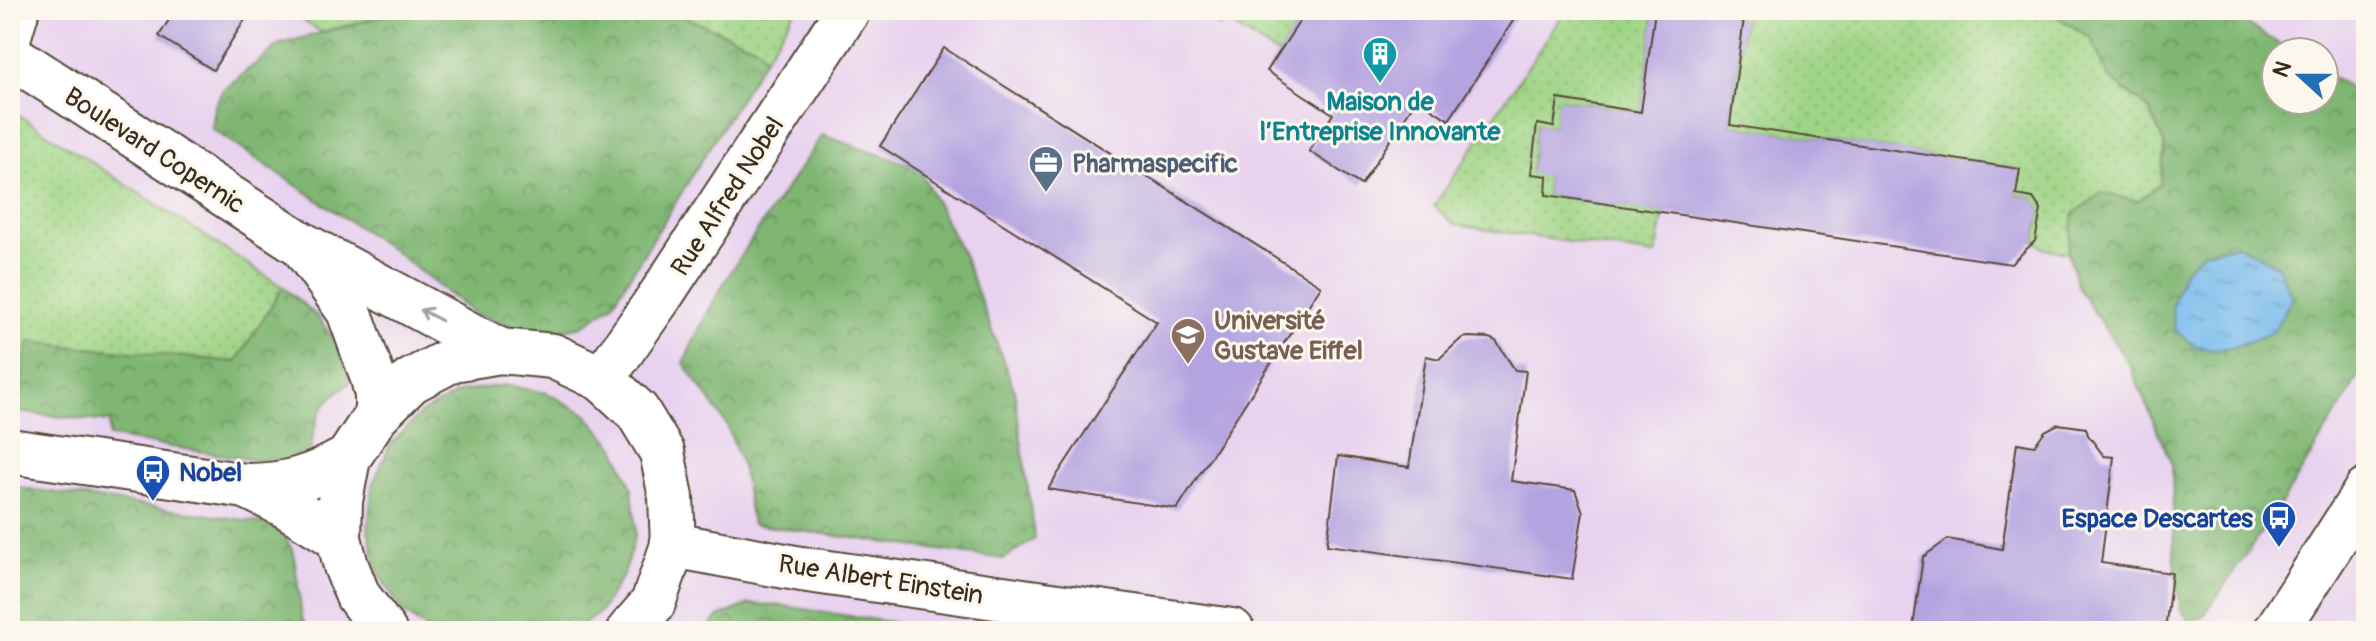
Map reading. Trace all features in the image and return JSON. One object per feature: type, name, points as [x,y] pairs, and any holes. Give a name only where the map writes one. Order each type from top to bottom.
[{"type":"street","name":"Rue Alfred Nobel","points":[[602,379],[670,282],[848,10]]},
{"type":"street","name":"Boulevard Copernic","points":[[12,56],[301,244],[500,351]]},
{"type":"street","name":"Boulevard Copernic","points":[[301,244],[349,311],[373,378],[377,414]]},
{"type":"street","points":[[384,631],[358,596],[339,538],[340,501],[348,458],[377,414],[411,381],[453,359],[500,351],[553,356],[602,379],[637,411],[662,452],[671,497],[673,545],[653,603],[629,631]]},
{"type":"street","points":[[10,451],[246,486],[303,480],[348,458]]},
{"type":"street","points":[[246,486],[285,505],[339,538]]},
{"type":"street","points":[[2276,631],[2366,491]]},
{"type":"street","name":"Rue Albert Einstein","points":[[673,545],[801,569],[1232,631]]},
{"type":"lane","points":[[12,56],[27,10]]},
{"type":"shaded area","name":"Université Gustave Eiffel","points":[[10,10],[2366,10],[2366,631],[10,631]]},
{"type":"green space","points":[[286,10],[406,10],[321,32]]},
{"type":"green space","points":[[406,10],[668,10],[759,48],[765,58],[612,305],[582,326],[545,334],[476,315],[394,251],[212,129],[215,105],[223,90],[280,44]]},
{"type":"green space","points":[[668,10],[796,10],[765,58],[759,48]]},
{"type":"green space","points":[[1194,10],[1307,10],[1278,55],[1226,21],[1220,27]]},
{"type":"green space","points":[[1566,10],[1655,10],[1641,112],[1559,99],[1554,127],[1537,124],[1531,173],[1547,176],[1546,195],[1664,212],[1656,255],[1455,225],[1434,206]]},
{"type":"green space","points":[[1731,10],[2046,10],[2091,38],[2109,78],[2149,109],[2165,146],[2161,184],[2137,201],[2074,213],[2068,252],[2045,249],[2035,241],[2041,210],[2033,198],[2016,195],[2019,169],[1730,125],[1744,19],[1731,18]]},
{"type":"green space","points":[[2046,10],[2224,10],[2266,36],[2260,36],[2260,116],[2340,116],[2340,82],[2366,98],[2366,358],[2351,390],[2285,498],[2202,618],[2189,620],[2180,608],[2174,553],[2172,465],[2130,366],[2078,288],[2068,252],[2074,213],[2101,193],[2137,201],[2160,184],[2165,146],[2149,109],[2109,78],[2091,38]]},
{"type":"green space","points":[[10,109],[283,287],[236,362],[29,342],[17,412],[10,411]]},
{"type":"green space","points":[[822,135],[919,168],[964,257],[1014,389],[1035,539],[1004,559],[752,524],[742,467],[727,425],[684,363],[730,274]]},
{"type":"green space","points":[[283,287],[318,317],[340,349],[350,383],[321,410],[311,449],[279,464],[109,437],[110,422],[17,412],[28,342],[236,362]]},
{"type":"green space","points":[[504,385],[547,393],[586,414],[615,447],[632,488],[636,532],[624,574],[600,612],[575,631],[428,631],[402,611],[378,573],[368,530],[372,486],[390,445],[421,413],[460,392]]},
{"type":"green space","points":[[16,487],[278,525],[294,553],[302,618],[310,631],[10,631],[10,529]]},
{"type":"green space","points":[[749,604],[784,606],[948,631],[705,631],[718,617]]},
{"type":"water","points":[[2238,245],[2278,266],[2292,298],[2273,332],[2240,345],[2216,350],[2196,347],[2175,330],[2172,305],[2184,271],[2203,252]]},
{"type":"building","points":[[175,10],[251,10],[213,70],[159,36]]},
{"type":"building","name":"Maison de l’Entreprise Innovante","points":[[1307,10],[1520,10],[1449,120],[1417,99],[1361,185],[1309,151],[1333,114],[1267,71]]},
{"type":"building","points":[[1655,10],[1731,10],[1731,18],[1744,18],[1730,125],[2020,169],[2016,195],[2033,198],[2041,210],[2035,241],[2011,264],[1546,195],[1547,176],[1531,174],[1537,124],[1554,127],[1558,99],[1641,112]]},
{"type":"building","points":[[944,48],[1321,286],[1177,509],[1048,489],[1157,322],[880,146]]},
{"type":"building","points":[[1462,338],[1496,341],[1515,370],[1526,371],[1511,481],[1575,490],[1583,512],[1572,579],[1327,545],[1338,456],[1409,467],[1426,356],[1439,359]]},
{"type":"building","points":[[2058,424],[2086,428],[2104,456],[2114,457],[2101,563],[2172,573],[2165,631],[1937,631],[1913,628],[1923,557],[1948,539],[2002,549],[2017,443],[2034,446],[2045,431]]},
{"type":"place","name":"Maison de l’Entreprise Innovante","points":[[1380,85]]},
{"type":"place","name":"Pharmaspecific","points":[[1046,194]]},
{"type":"place","name":"Université Gustave Eiffel","points":[[1188,366]]},
{"type":"place","name":"Nobel","points":[[153,503]]},
{"type":"place","name":"Espace Descartes","points":[[2279,549]]}]
